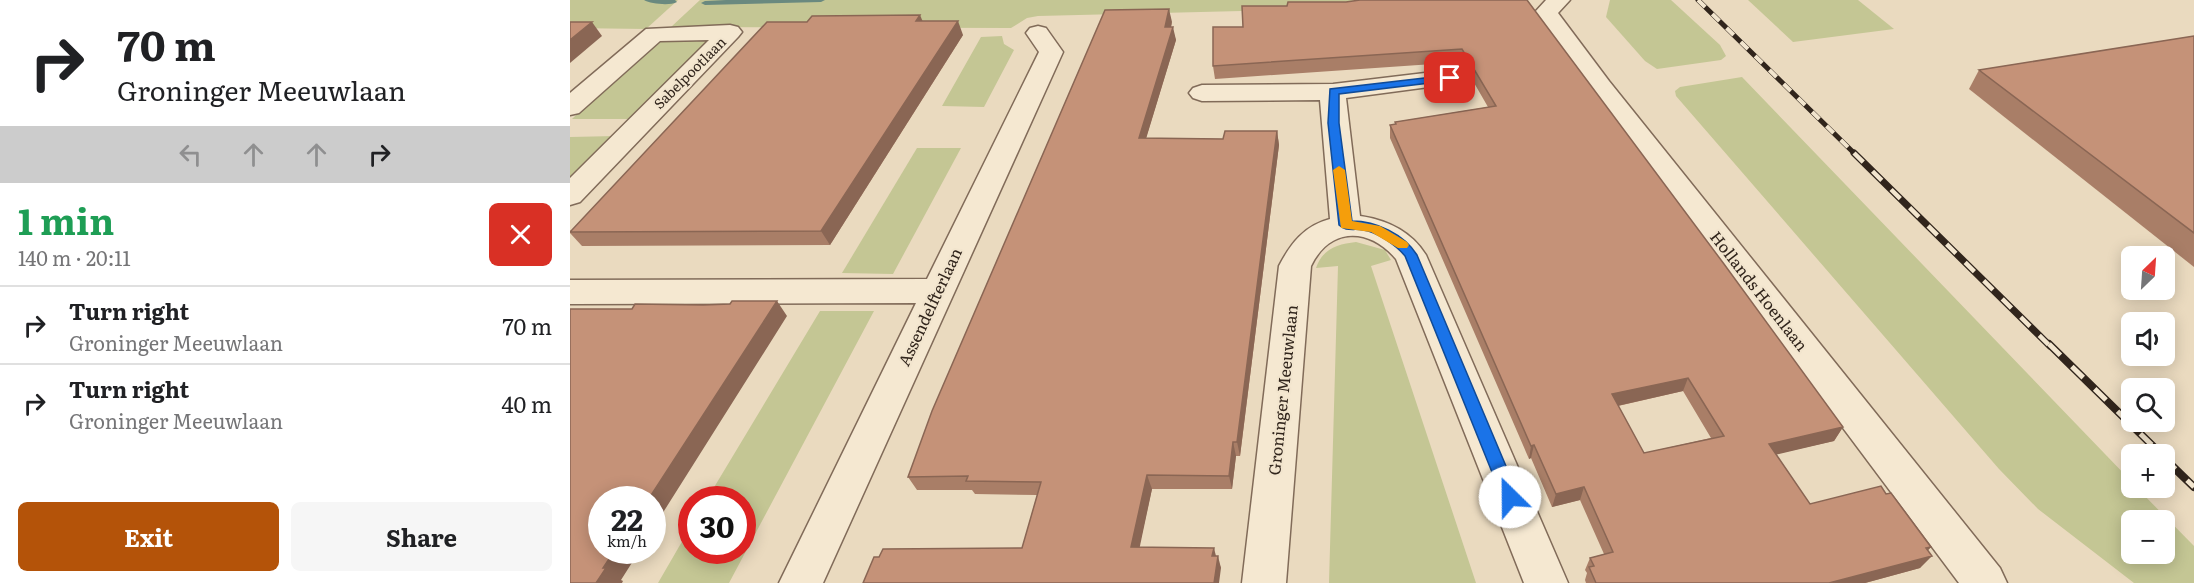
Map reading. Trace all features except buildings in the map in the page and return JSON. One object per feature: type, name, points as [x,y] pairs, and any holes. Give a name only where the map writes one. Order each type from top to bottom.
[{"type":"street","name":"Hollands Hoenlaan","points":[[1558,0],[1546,12],[1593,77],[1985,583]]},
{"type":"street","name":"Sabelpootlaan","points":[[570,107],[654,34],[730,32],[570,195]]},
{"type":"street","name":"Assendelfterlaan","points":[[801,583],[1051,52],[1038,33]]},
{"type":"street","points":[[1202,93],[1333,92],[1450,78]]},
{"type":"street","points":[[1333,92],[1334,123],[1346,225]]},
{"type":"street","name":"Groninger Meeuwlaan","points":[[1264,583],[1295,266],[1301,252],[1319,234],[1346,225],[1361,225],[1375,229],[1404,246],[1410,255],[1546,583]]},
{"type":"street","points":[[570,292],[938,291]]},
{"type":"green space","points":[[570,0],[678,0],[646,29],[570,28]]},
{"type":"green space","points":[[700,0],[1402,0],[1326,9],[1038,16],[1027,18],[1011,28],[671,27]]},
{"type":"green space","points":[[1610,0],[1671,0],[1720,45],[1726,56],[1721,60],[1657,69],[1645,61],[1606,17]]},
{"type":"green space","points":[[1748,0],[1858,0],[1894,29],[1793,42]]},
{"type":"green space","points":[[1002,36],[1004,44],[1014,50],[984,107],[942,106],[981,37]]},
{"type":"green space","points":[[701,38],[711,44],[636,119],[572,119],[651,44],[664,39]]},
{"type":"green space","points":[[1742,77],[2121,471],[2121,498],[2147,498],[2159,510],[2121,510],[2121,564],[2175,564],[2175,527],[2194,546],[2194,583],[2134,583],[2038,509],[1999,469],[1676,96],[1675,91],[1680,87]]},
{"type":"green space","points":[[616,136],[570,183],[570,137]]},
{"type":"green space","points":[[917,148],[961,148],[893,274],[842,273]]},
{"type":"green space","points":[[1356,242],[1385,250],[1391,260],[1371,266],[1476,583],[1329,583],[1338,266],[1316,268],[1323,256],[1332,248]]},
{"type":"green space","points":[[820,311],[874,311],[756,532],[756,486],[715,486]]},
{"type":"green space","points":[[678,548],[678,564],[739,564],[729,583],[658,583]]},
{"type":"waterway","points":[[648,0],[673,2]]},
{"type":"waterway","points":[[705,3],[821,0]]},
{"type":"railway","points":[[1698,0],[1855,154]]},
{"type":"railway","points":[[1854,153],[2050,346]]},
{"type":"railway","points":[[2049,344],[2151,444]]},
{"type":"railway","points":[[2175,469],[2194,487]]},
{"type":"slow traffic","points":[[1339,170],[1346,225],[1361,225],[1375,229],[1402,245]]},
{"type":"route","points":[[1450,78],[1333,92],[1334,123],[1346,225],[1361,225],[1388,235],[1404,246],[1410,255],[1510,497]]}]
